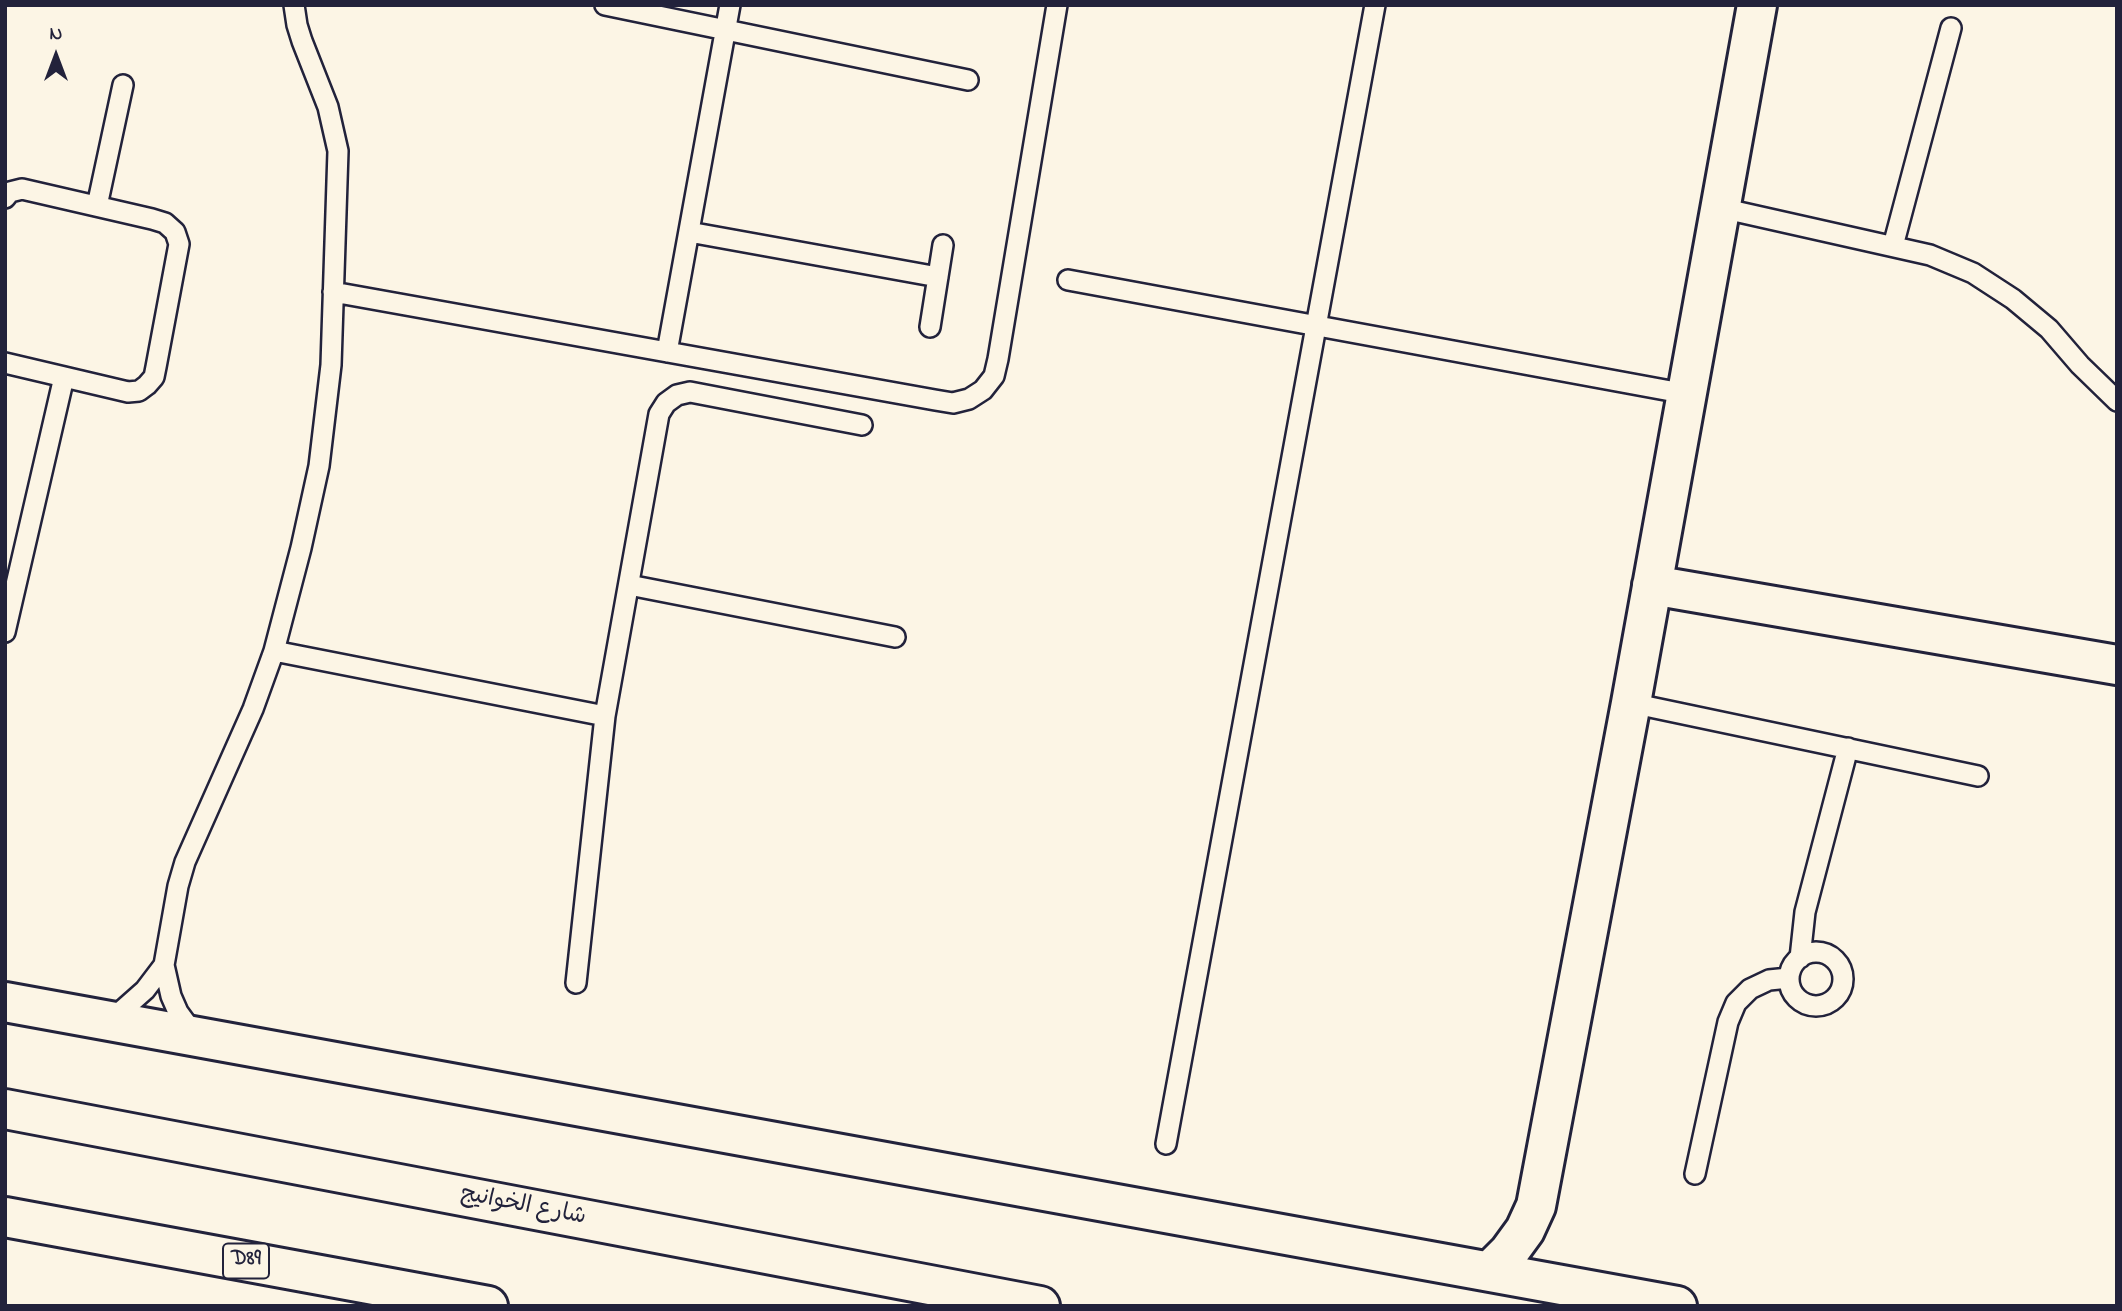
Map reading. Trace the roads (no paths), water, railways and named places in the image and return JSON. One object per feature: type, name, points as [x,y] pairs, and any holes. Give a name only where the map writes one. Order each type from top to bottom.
[{"type":"main road","points":[[1490,1271],[1509,1252],[1525,1230],[1536,1206],[1631,703],[1757,5]]},
{"type":"main road","points":[[1652,585],[2117,665]]},
{"type":"main road","points":[[5,1002],[1677,1306]]},
{"type":"main road","name":"شارع الخوانيج","points":[[5,1109],[1040,1306]]},
{"type":"main road","points":[[1536,1206],[1538,1233],[1547,1260],[1560,1284]]},
{"type":"main road","name":"D89","points":[[5,1217],[488,1306]]},
{"type":"lane","points":[[197,1038],[178,1012],[166,981],[164,965],[185,862],[253,709],[274,651],[319,466],[331,365],[338,151],[328,107],[297,25],[294,5]]},
{"type":"lane","points":[[605,5],[968,79]]},
{"type":"lane","points":[[667,352],[730,5]]},
{"type":"lane","points":[[333,292],[953,403],[969,399],[984,390],[994,376],[998,359],[1057,5]]},
{"type":"lane","points":[[1166,1144],[1375,5]]},
{"type":"lane","points":[[1894,246],[1951,28]]},
{"type":"lane","points":[[97,206],[123,85]]},
{"type":"lane","points":[[5,198],[10,192],[22,189],[165,223],[175,232],[179,244],[154,377],[139,391],[128,393],[5,363]]},
{"type":"lane","points":[[1721,208],[1930,255],[1973,274],[2014,299],[2049,329],[2080,365],[2117,401]]},
{"type":"lane","points":[[689,232],[938,277]]},
{"type":"lane","points":[[930,327],[943,245]]},
{"type":"lane","points":[[1068,280],[1687,394]]},
{"type":"lane","points":[[5,632],[64,377]]},
{"type":"lane","points":[[576,983],[606,716],[659,414],[666,403],[677,395],[690,393],[862,425]]},
{"type":"lane","points":[[629,585],[895,637]]},
{"type":"lane","points":[[274,651],[606,716]]},
{"type":"lane","points":[[1631,703],[1978,776]]},
{"type":"lane","points":[[1800,957],[1805,912],[1848,748]]},
{"type":"lane","points":[[1811,952],[1823,953],[1834,959],[1841,969],[1844,981],[1832,1002],[1821,1006],[1798,1000],[1791,990],[1789,978],[1792,967],[1800,957],[1811,952]]},
{"type":"lane","points":[[110,1021],[145,990],[164,965]]},
{"type":"lane","points":[[1695,1174],[1728,1022],[1737,1003],[1750,989],[1769,980],[1789,978]]}]
